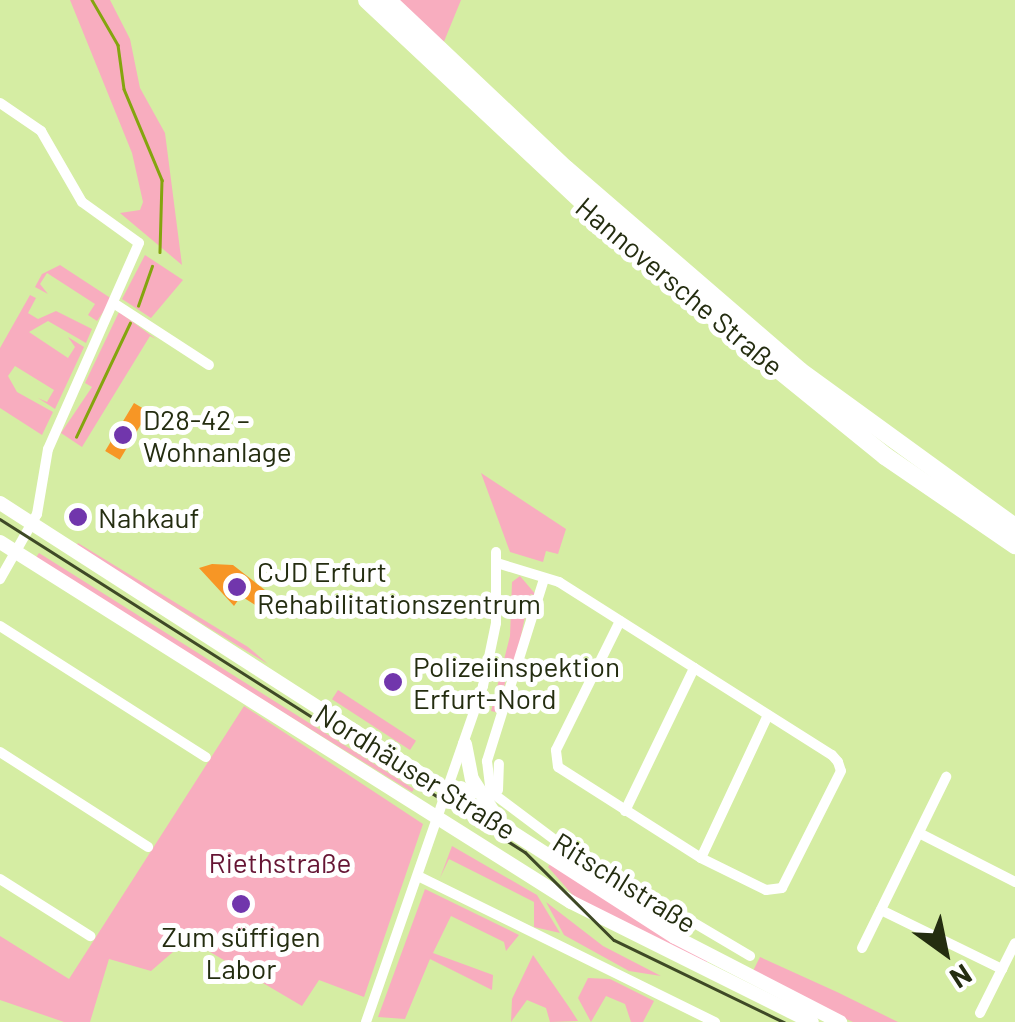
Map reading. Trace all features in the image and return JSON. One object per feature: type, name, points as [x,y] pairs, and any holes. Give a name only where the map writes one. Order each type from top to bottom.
[{"type":"highway","name":"Hannoversche Straße","points":[[367,0],[653,268],[886,456],[1015,545]]},
{"type":"highway","name":"Hannoversche Straße","points":[[387,0],[566,169],[788,361],[1015,526]]},
{"type":"main road","name":"Nordhäuser Straße","points":[[0,503],[479,792],[509,828],[676,937],[840,1022]]},
{"type":"main road","name":"Nordhäuser Straße","points":[[0,542],[439,820],[612,924],[812,1022]]},
{"type":"main road","points":[[470,750],[479,793],[509,828]]},
{"type":"street","points":[[0,103],[41,130],[82,202],[133,232],[139,246],[48,448],[32,524],[0,579]]},
{"type":"street","points":[[115,304],[209,365]]},
{"type":"street","points":[[479,792],[470,750],[493,642],[496,557],[620,621],[832,756],[841,771],[782,888],[766,890],[701,858],[625,811],[555,759],[620,621]]},
{"type":"street","name":"Ritschlstraße","points":[[544,579],[487,761],[491,792],[560,843],[750,956]]},
{"type":"street","points":[[0,626],[206,757]]},
{"type":"street","points":[[625,811],[694,668]]},
{"type":"street","points":[[701,858],[768,715]]},
{"type":"street","points":[[470,750],[479,792]]},
{"type":"street","points":[[0,752],[148,846]]},
{"type":"street","points":[[366,1022],[439,820],[479,792],[500,764]]},
{"type":"street","points":[[862,948],[946,778]]},
{"type":"street","points":[[918,834],[1015,882]]},
{"type":"street","points":[[420,877],[714,1022]]},
{"type":"street","points":[[0,879],[90,936]]},
{"type":"street","points":[[881,910],[1002,969]]},
{"type":"street","points":[[980,1013],[1015,943]]},
{"type":"green space","points":[[70,0],[110,0],[130,39],[140,88],[165,133],[182,265],[120,213],[140,210],[143,202],[132,153]]},
{"type":"green space","points":[[397,0],[461,0],[443,44]]},
{"type":"green space","points":[[145,255],[183,280],[151,318],[122,299]]},
{"type":"green space","points":[[60,265],[112,299],[97,321],[88,315],[95,304],[47,273],[40,284],[48,294],[35,287],[42,274]]},
{"type":"green space","points":[[30,295],[36,298],[28,313],[38,319],[56,311],[92,329],[86,343],[48,321],[29,332],[68,358],[75,347],[68,337],[84,347],[55,409],[38,398],[47,402],[54,390],[15,366],[8,376],[17,392],[53,412],[42,435],[0,408],[0,348]]},
{"type":"green space","points":[[119,312],[156,339],[150,336],[82,447],[61,433],[92,387],[85,383]]},
{"type":"green space","points":[[481,473],[566,529],[558,554],[546,551],[543,562],[510,552]]},
{"type":"green space","points":[[78,543],[248,647],[268,664],[76,546]]},
{"type":"green space","points":[[39,553],[414,789],[412,792],[35,559]]},
{"type":"green space","points":[[520,576],[537,596],[530,594],[535,604],[527,607],[515,664],[509,662],[499,713],[491,711],[510,636],[512,582]]},
{"type":"green space","points":[[338,690],[416,741],[410,750],[332,699]]},
{"type":"green space","name":"Riethstraße","points":[[244,706],[423,824],[364,997],[319,980],[302,1006],[188,939],[151,971],[109,959],[90,1022],[64,1022],[0,1000],[0,936],[69,979]]},
{"type":"green space","points":[[452,846],[537,895],[560,933],[534,927],[534,902],[449,859],[440,878]]},
{"type":"green space","points":[[552,861],[708,960],[705,965],[578,901],[548,867]]},
{"type":"green space","points":[[425,889],[519,935],[506,951],[504,942],[451,916],[433,953],[493,975],[492,990],[430,959],[405,1019],[378,1017]]},
{"type":"green space","points":[[546,902],[603,946],[661,976],[629,971],[564,935]]},
{"type":"green space","points":[[533,955],[578,1021],[550,1022],[546,1008],[527,1000],[511,1022],[512,999]]},
{"type":"green space","points":[[760,957],[898,1022],[853,1022],[822,1008],[752,973]]},
{"type":"green space","points":[[588,978],[610,979],[654,1001],[643,1022],[631,1022],[625,1004],[606,996],[591,1022],[578,998]]},
{"type":"building","name":"D28-42 – Wohnanlage","points":[[134,403],[149,412],[120,460],[105,451]]},
{"type":"building","name":"CJD Erfurt Rehabilitationszentrum","points":[[233,565],[274,597],[265,611],[241,596],[234,606],[199,568]]},
{"type":"waterway","points":[[92,0],[118,45],[124,89],[162,180],[160,252]]},
{"type":"waterway","points":[[138,306],[152,266]]},
{"type":"waterway","points":[[76,437],[130,323]]},
{"type":"tram line","points":[[0,519],[525,852],[614,940],[784,1022]]},
{"type":"place","name":"D28-42 – Wohnanlage","points":[[123,435]]},
{"type":"place","name":"Nahkauf","points":[[78,517]]},
{"type":"place","name":"CJD Erfurt Rehabilitationszentrum","points":[[237,587]]},
{"type":"place","name":"Polizeiinspektion Erfurt-Nord","points":[[393,682]]},
{"type":"place","name":"Zum süffigen Labor","points":[[241,904]]}]
